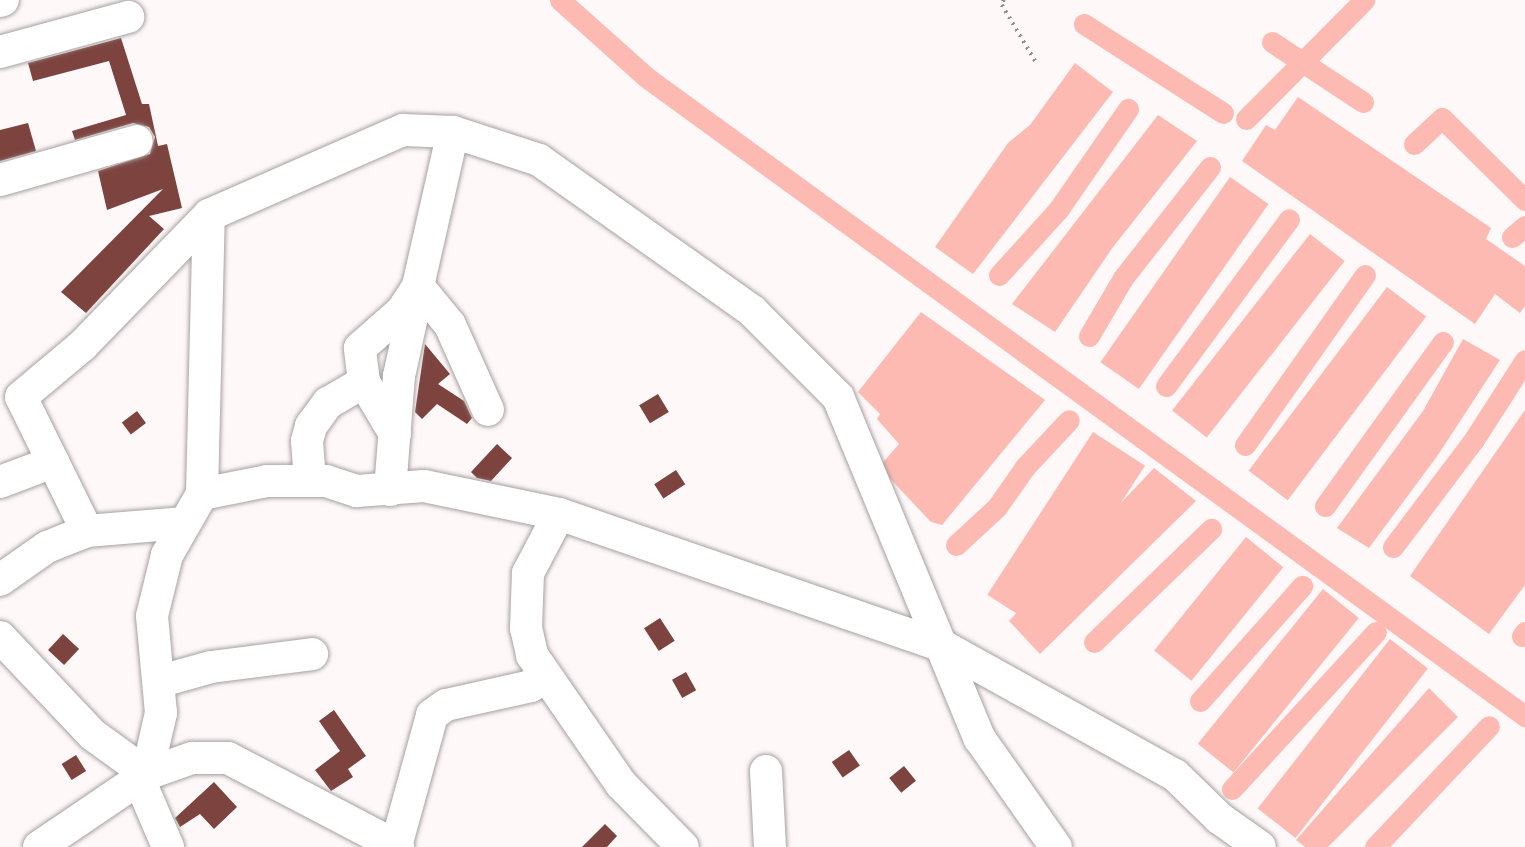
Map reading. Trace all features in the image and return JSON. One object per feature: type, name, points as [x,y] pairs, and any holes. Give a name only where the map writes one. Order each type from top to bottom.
[{"type":"street","points":[[0,52],[128,17]]},
{"type":"street","points":[[87,531],[22,397],[83,345],[209,215],[402,130],[453,132],[539,160],[752,311],[838,397],[980,739],[1056,847]]},
{"type":"street","points":[[390,491],[399,376],[453,132]]},
{"type":"street","points":[[0,180],[137,141]]},
{"type":"street","points":[[143,777],[162,713],[161,681],[152,616],[167,555],[202,494],[209,215]]},
{"type":"street","points":[[395,434],[364,382],[360,348],[402,311],[418,286]]},
{"type":"street","points":[[418,286],[450,325],[488,410]]},
{"type":"street","points":[[310,481],[307,441],[311,426],[328,403],[364,382]]},
{"type":"street","points":[[0,482],[54,462]]},
{"type":"street","points":[[202,494],[267,481],[310,481],[357,491],[390,491],[424,486],[559,514],[943,646],[1175,775],[1219,818],[1260,847]]},
{"type":"street","points":[[559,514],[528,573],[526,628],[532,655],[621,784],[683,847]]},
{"type":"street","points":[[0,580],[47,547],[87,531],[185,523]]},
{"type":"street","points":[[0,637],[93,735],[143,777],[168,847]]},
{"type":"street","points":[[161,681],[211,667],[312,654]]},
{"type":"street","points":[[39,847],[143,777],[192,758],[228,758],[397,847],[432,715],[446,705],[531,686],[543,674]]},
{"type":"street","points":[[766,771],[770,847]]},
{"type":"path","points":[[1004,0],[1002,5],[1037,64]]},
{"type":"shaded area","points":[[1075,63],[1113,92],[973,274],[935,247],[1008,143],[1030,125]]},
{"type":"shaded area","points":[[1298,97],[1491,228],[1486,239],[1525,266],[1525,306],[1520,313],[1495,294],[1475,324],[1242,161],[1266,125],[1275,130]]},
{"type":"shaded area","points":[[1158,115],[1197,141],[1113,247],[1055,332],[1012,304]]},
{"type":"shaded area","points":[[1230,177],[1269,204],[1139,389],[1100,362]]},
{"type":"shaded area","points":[[1310,234],[1345,261],[1207,438],[1172,411]]},
{"type":"shaded area","points":[[1387,287],[1426,316],[1288,500],[1249,471]]},
{"type":"shaded area","points":[[921,312],[1045,400],[942,525],[931,522],[879,467],[899,444],[877,419],[880,414],[858,392]]},
{"type":"shaded area","points":[[1463,339],[1500,360],[1438,455],[1369,548],[1337,528],[1423,411]]},
{"type":"shaded area","points":[[1525,410],[1525,585],[1489,634],[1410,576]]},
{"type":"shaded area","points":[[1093,432],[1145,466],[1039,628],[987,595]]},
{"type":"shaded area","points":[[1154,468],[1196,501],[1040,654],[1009,621]]},
{"type":"shaded area","points":[[1246,537],[1283,567],[1191,681],[1154,650]]},
{"type":"shaded area","points":[[1323,589],[1359,618],[1234,773],[1198,744]]},
{"type":"shaded area","points":[[1390,639],[1428,669],[1295,838],[1258,808]]},
{"type":"shaded area","points":[[1429,688],[1458,717],[1328,847],[1305,847],[1296,840]]},
{"type":"building","points":[[121,38],[142,104],[149,104],[158,146],[167,144],[182,208],[149,216],[164,229],[86,313],[61,292],[163,189],[107,210],[98,171],[150,154],[155,137],[149,127],[133,123],[75,140],[72,131],[126,115],[109,61],[33,81],[28,63]]},
{"type":"building","points":[[28,123],[36,151],[0,161],[0,130]]},
{"type":"building","points":[[425,344],[450,374],[438,384],[464,401],[472,418],[467,424],[437,404],[422,419],[415,412]]},
{"type":"building","points":[[658,394],[669,412],[650,423],[639,405]]},
{"type":"building","points":[[137,411],[146,423],[131,434],[122,422]]},
{"type":"building","points":[[497,444],[512,458],[491,481],[477,478],[471,472]]},
{"type":"building","points":[[676,470],[685,484],[663,498],[654,484]]},
{"type":"building","points":[[660,618],[675,641],[659,651],[644,628]]},
{"type":"building","points":[[63,634],[79,649],[64,665],[48,650]]},
{"type":"building","points":[[686,672],[696,690],[682,698],[672,680]]},
{"type":"building","points":[[334,710],[366,756],[348,769],[353,777],[331,791],[315,770],[340,751],[319,721]]},
{"type":"building","points":[[849,750],[860,766],[843,778],[832,762]]},
{"type":"building","points":[[76,755],[86,771],[72,780],[62,764]]},
{"type":"building","points":[[904,766],[916,781],[901,793],[889,778]]},
{"type":"building","points":[[214,782],[237,807],[214,829],[200,814],[180,827],[175,818]]},
{"type":"building","points":[[605,824],[617,836],[607,847],[582,847]]},
{"type":"waterway","points":[[560,0],[646,77],[1525,716]]},
{"type":"waterway","points":[[1246,119],[1364,0]]},
{"type":"waterway","points":[[1084,24],[1223,113]]},
{"type":"waterway","points":[[1272,42],[1363,102]]},
{"type":"waterway","points":[[999,275],[1058,210],[1128,109]]},
{"type":"waterway","points":[[1414,144],[1442,118],[1525,200]]},
{"type":"waterway","points":[[1089,336],[1123,278],[1210,167]]},
{"type":"waterway","points":[[1166,386],[1289,219]]},
{"type":"waterway","points":[[1512,237],[1525,226]]},
{"type":"waterway","points":[[1245,445],[1365,275]]},
{"type":"waterway","points":[[1325,506],[1443,342]]},
{"type":"waterway","points":[[1393,547],[1473,441],[1525,360]]},
{"type":"waterway","points":[[956,545],[997,507],[1025,467],[1069,420]]},
{"type":"waterway","points":[[1094,642],[1211,529]]},
{"type":"waterway","points":[[1200,701],[1302,586]]},
{"type":"waterway","points":[[1232,789],[1376,632]]},
{"type":"waterway","points":[[1522,636],[1525,632]]},
{"type":"waterway","points":[[1375,847],[1489,726]]}]
